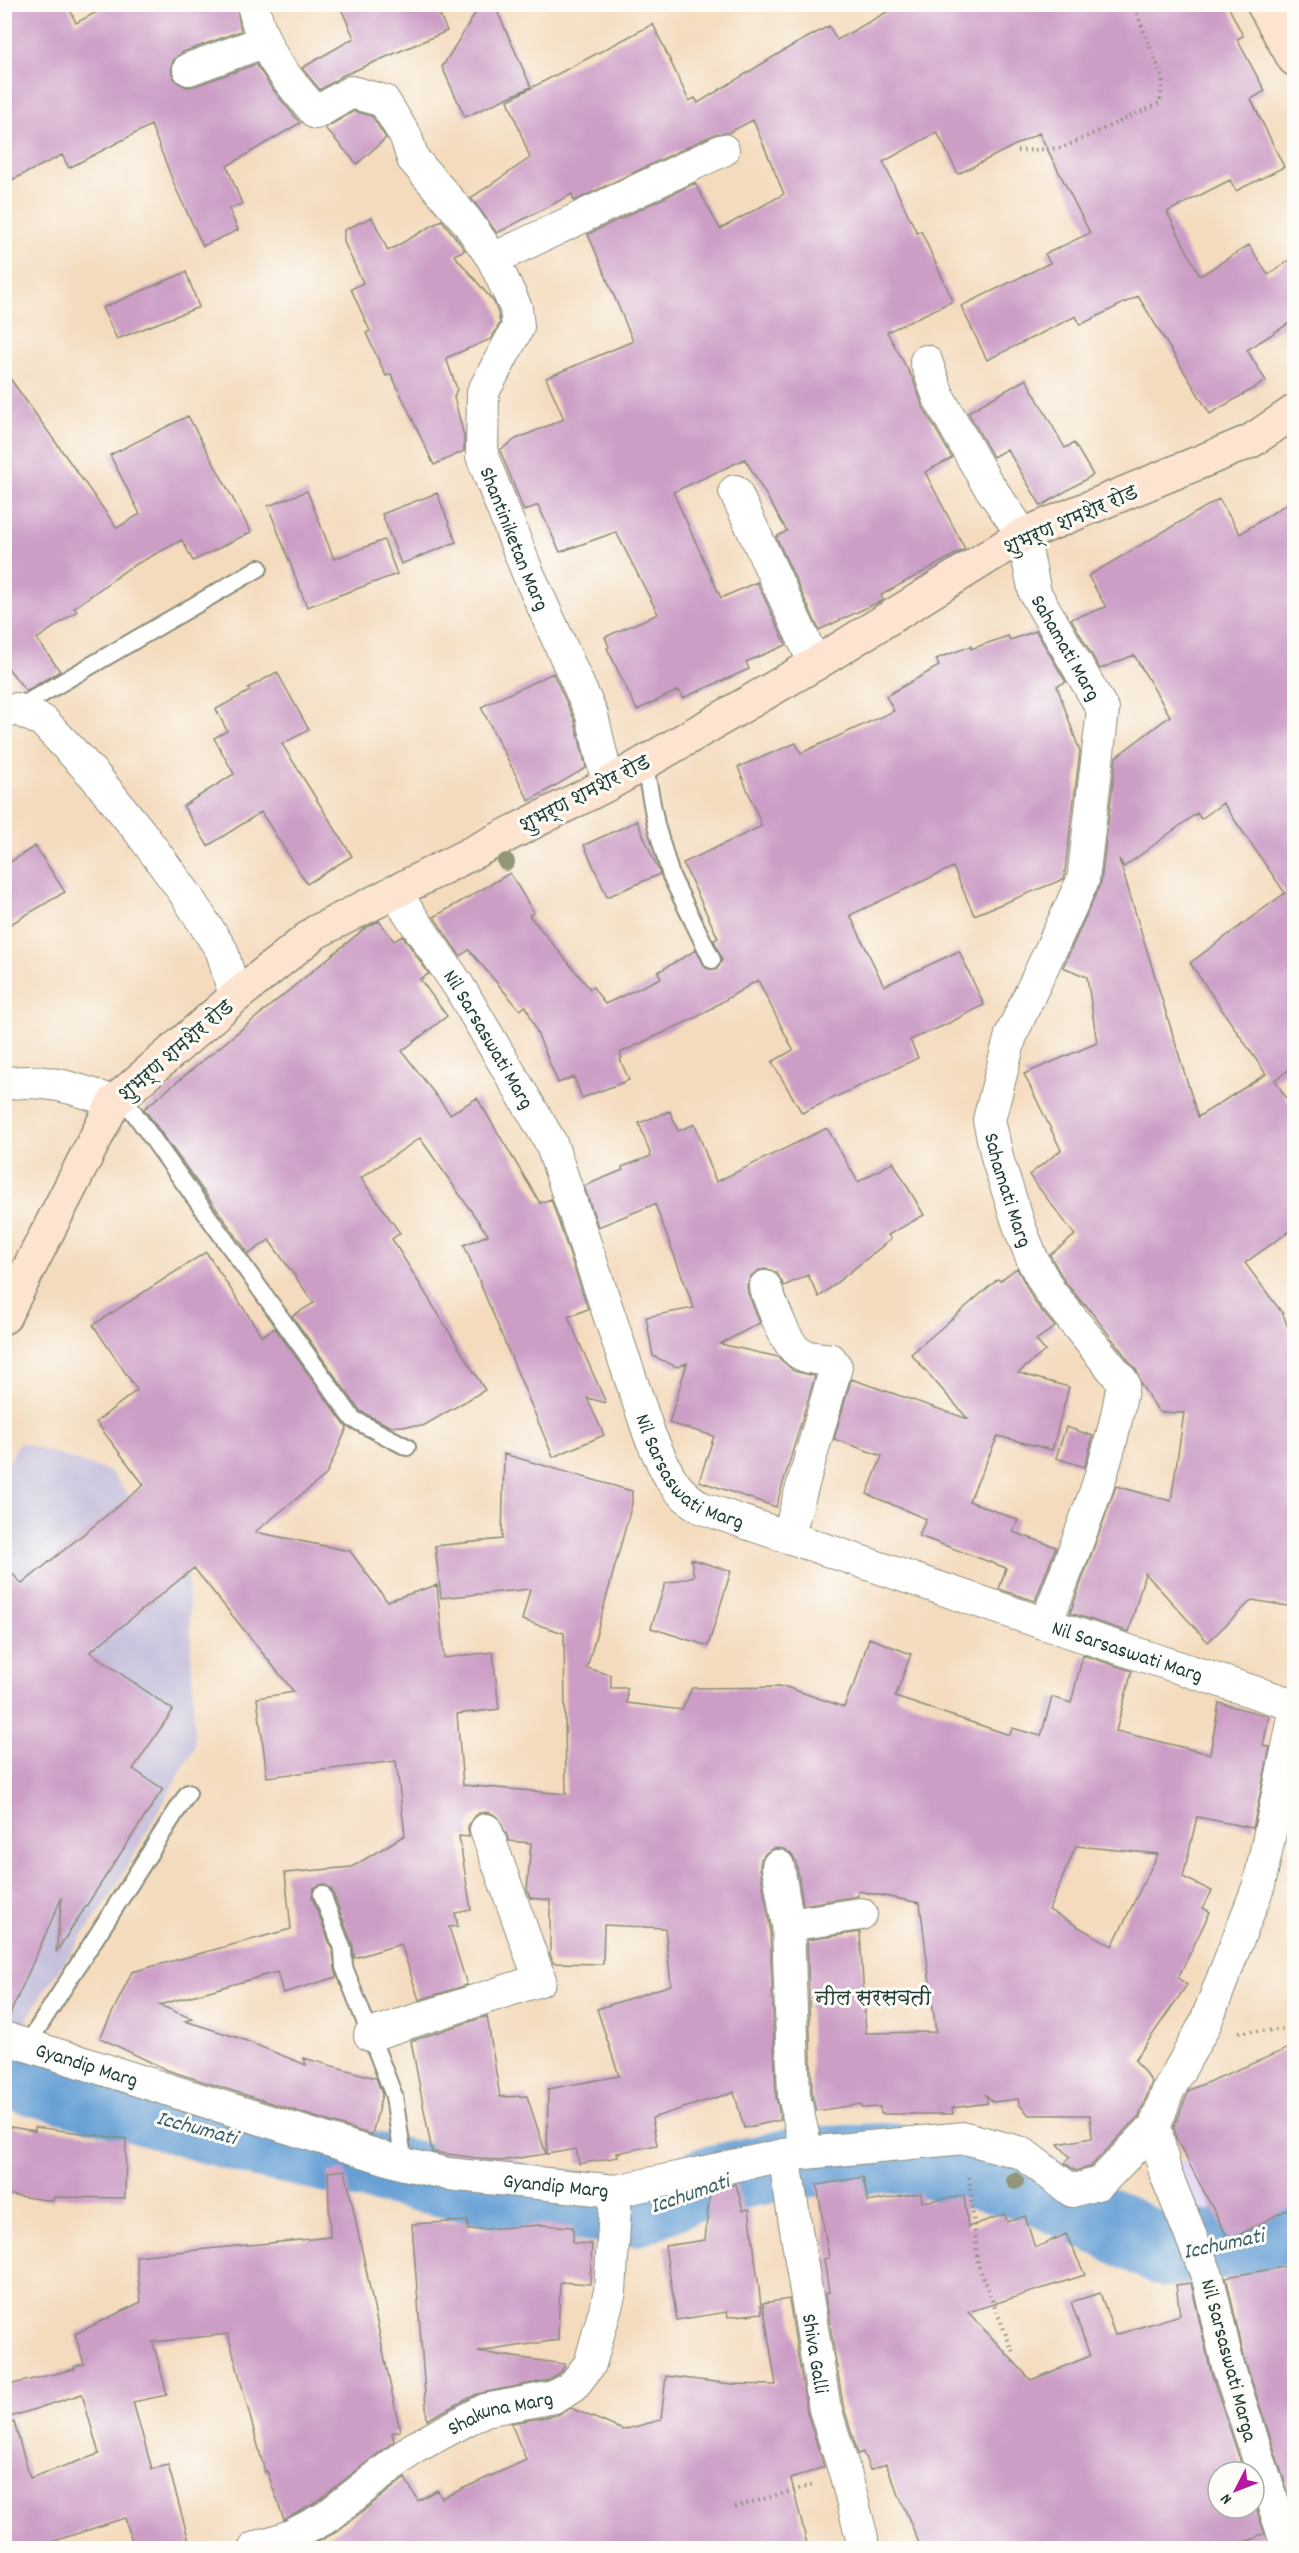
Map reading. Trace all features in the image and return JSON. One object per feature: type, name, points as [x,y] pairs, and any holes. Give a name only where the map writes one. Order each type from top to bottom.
[{"type":"main road","points":[[1263,4],[1294,59]]},
{"type":"main road","name":"शुभर्ण शमशेर रोड","points":[[4,1317],[118,1099],[235,997],[316,932],[608,784],[815,664],[1023,536],[1251,441],[1294,412]]},
{"type":"street","name":"Shantiniketan Marg","points":[[253,4],[263,42],[276,66],[316,113],[351,92],[384,101],[406,137],[413,159],[466,220],[493,259],[516,308],[518,327],[483,392],[482,456],[527,572],[592,715],[608,784]]},
{"type":"street","points":[[189,69],[263,42]]},
{"type":"street","points":[[493,259],[723,150]]},
{"type":"street","points":[[926,361],[939,398],[985,480],[1023,536]]},
{"type":"street","points":[[735,491],[815,664]]},
{"type":"street","name":"Sahamati Marg","points":[[1023,536],[1035,593],[1103,710],[1083,880],[1011,1035],[989,1120],[1001,1171],[1020,1231],[1034,1263],[1050,1292],[1123,1382],[1118,1416],[1099,1480],[1046,1624]]},
{"type":"street","points":[[10,710],[43,721],[94,775],[140,832],[184,892],[222,951],[235,997]]},
{"type":"street","name":"Nil Sarsaswati Marg","points":[[394,891],[459,985],[551,1143],[650,1436],[670,1480],[683,1497],[702,1508],[1294,1705]]},
{"type":"street","points":[[4,1083],[62,1084],[118,1099]]},
{"type":"street","points":[[765,1287],[789,1341],[797,1352],[831,1360],[836,1367],[788,1537]]},
{"type":"street","points":[[1155,2126],[1168,2091],[1205,2024],[1259,1886],[1294,1718]]},
{"type":"street","points":[[370,2034],[540,1980],[486,1830]]},
{"type":"street","name":"Shiva Galli","points":[[778,1866],[788,1925],[795,2153],[825,2409],[846,2476],[861,2538],[861,2548]]},
{"type":"street","points":[[788,1925],[861,1914]]},
{"type":"street","name":"Gyandip Marg","points":[[16,2042],[404,2164],[448,2174],[616,2197],[795,2153],[965,2138],[1022,2153],[1072,2192],[1100,2183],[1155,2126]]},
{"type":"street","name":"Nil Sarsaswati Marga","points":[[1155,2126],[1165,2172],[1208,2278],[1228,2366],[1281,2540]]},
{"type":"street","name":"Shakuna Marg","points":[[255,2548],[291,2536],[325,2518],[414,2448],[485,2410],[554,2397],[573,2386],[590,2364],[610,2292],[616,2197]]},
{"type":"lane","points":[[10,710],[260,568]]},
{"type":"lane","points":[[644,762],[656,825],[671,876],[712,960]]},
{"type":"lane","points":[[118,1099],[353,1419],[407,1447]]},
{"type":"lane","points":[[16,2042],[188,1793]]},
{"type":"lane","points":[[322,1894],[343,1950],[344,1967],[394,2096],[404,2164]]},
{"type":"path","points":[[1017,151],[1062,148],[1160,103],[1163,79],[1133,4]]},
{"type":"path","points":[[1205,2024],[1218,2033],[1294,2029]]},
{"type":"path","points":[[970,2184],[978,2264],[1014,2355]]},
{"type":"path","points":[[735,2507],[846,2476]]},
{"type":"shaded area","points":[[19,1442],[111,1472],[188,1575],[195,1747],[107,1901],[42,1994],[15,2040],[4,2037],[4,1471]]},
{"type":"shaded area","points":[[1222,2139],[1247,2165],[1294,2143],[1294,2222],[1235,2242],[1195,2239],[1163,2172]]},
{"type":"building","points":[[4,4],[67,4],[76,23],[112,4],[236,4],[241,31],[183,52],[175,58],[171,66],[172,75],[177,82],[186,87],[195,86],[256,64],[300,123],[227,166],[242,204],[229,209],[238,230],[203,246],[176,189],[151,125],[69,168],[62,155],[4,184]]},
{"type":"building","points":[[339,4],[435,4],[447,31],[342,76],[320,90],[302,68],[354,38]]},
{"type":"building","points":[[481,4],[494,4],[531,87],[465,117],[442,67]]},
{"type":"building","points":[[901,4],[1227,4],[1243,36],[1237,39],[1265,91],[1251,99],[1284,167],[1236,191],[1230,180],[1167,212],[1200,276],[1249,245],[1268,275],[1294,257],[1294,320],[1247,350],[1266,381],[1210,414],[1138,296],[1080,325],[1076,316],[987,360],[961,306],[1050,263],[1045,254],[1090,233],[1039,133],[958,174],[937,132],[883,162],[917,233],[921,231],[953,301],[887,332],[913,379],[923,407],[952,458],[925,472],[965,549],[881,595],[883,600],[819,630],[776,537],[787,531],[745,459],[673,492],[721,598],[757,582],[786,645],[746,662],[749,669],[683,698],[679,690],[637,710],[607,648],[609,647],[605,637],[658,614],[616,532],[560,552],[538,505],[524,511],[500,450],[516,439],[564,419],[546,378],[633,341],[588,234],[695,183],[720,229],[784,194],[753,120],[728,133],[715,134],[574,201],[572,194],[497,233],[471,198],[530,158],[508,100],[653,24],[689,101],[695,98],[698,103],[788,48],[829,26],[837,40]]},
{"type":"building","points":[[354,111],[372,116],[386,138],[357,164],[325,128]]},
{"type":"building","points":[[372,217],[388,251],[442,220],[465,250],[454,255],[494,302],[498,313],[500,323],[491,339],[446,358],[457,389],[454,397],[464,436],[464,451],[434,465],[391,374],[386,376],[366,333],[370,331],[351,289],[363,283],[344,242],[344,230]]},
{"type":"building","points":[[186,272],[199,307],[117,339],[102,308]]},
{"type":"building","points":[[4,370],[117,528],[140,514],[110,455],[188,416],[251,532],[193,561],[182,540],[129,568],[74,608],[77,611],[37,639],[60,671],[26,691],[4,663]]},
{"type":"building","points":[[1026,379],[1065,448],[1074,443],[1093,475],[1041,506],[1007,449],[993,457],[968,412]]},
{"type":"building","points":[[307,491],[334,559],[384,540],[397,574],[307,607],[268,506]]},
{"type":"building","points":[[437,493],[456,542],[401,564],[382,514]]},
{"type":"building","points":[[1219,499],[1240,534],[1294,499],[1294,1066],[1275,1080],[1294,1111],[1294,1228],[1245,1263],[1283,1314],[1294,1344],[1294,1607],[1252,1600],[1208,1642],[1145,1573],[1129,1632],[1070,1613],[1116,1486],[1171,1501],[1184,1413],[1159,1412],[1141,1385],[1137,1371],[1065,1282],[1050,1255],[1075,1235],[1029,1175],[1061,1150],[1024,1074],[1097,1043],[1087,977],[1063,967],[1101,882],[1116,757],[1170,716],[1134,655],[1100,669],[1071,619],[1106,607],[1088,576]],"holes":[[[1223,803],[1285,893],[1190,963],[1266,1074],[1198,1117],[1119,859],[1124,867],[1197,813],[1201,819]]]},
{"type":"building","points":[[1036,631],[1066,682],[1057,686],[1080,752],[1064,879],[974,915],[953,867],[850,915],[884,986],[959,951],[984,1005],[910,1040],[918,1058],[802,1113],[772,1062],[793,1050],[758,980],[697,1017],[620,1053],[622,1058],[620,1059],[629,1080],[582,1098],[574,1077],[558,1083],[526,1006],[520,1010],[469,950],[460,956],[434,917],[510,873],[534,913],[529,915],[590,989],[593,987],[605,1004],[661,978],[658,972],[696,950],[706,968],[716,970],[722,960],[714,940],[718,938],[683,863],[762,826],[738,767],[796,743],[801,753],[894,711],[886,696],[939,666],[936,659],[971,646],[971,649],[1008,636],[1010,640]]},
{"type":"building","points":[[277,672],[309,730],[282,744],[352,856],[307,884],[261,812],[208,846],[183,806],[234,774],[214,738],[227,731],[216,709],[250,691],[248,688]]},
{"type":"building","points":[[553,673],[575,721],[586,768],[529,801],[481,707]]},
{"type":"building","points":[[637,821],[660,874],[607,897],[584,845]]},
{"type":"building","points":[[35,846],[65,892],[4,928],[4,866]]},
{"type":"building","points":[[379,921],[394,941],[403,936],[429,974],[420,979],[447,1016],[402,1051],[450,1114],[477,1098],[540,1203],[551,1199],[588,1309],[568,1317],[606,1403],[587,1398],[604,1435],[553,1457],[464,1245],[488,1235],[420,1138],[361,1178],[400,1233],[392,1239],[485,1390],[423,1426],[389,1426],[360,1411],[292,1316],[314,1303],[269,1240],[249,1254],[144,1109],[364,929]]},
{"type":"building","points":[[670,1111],[678,1131],[695,1124],[716,1182],[827,1128],[858,1182],[893,1162],[924,1215],[888,1235],[891,1239],[819,1297],[808,1275],[784,1286],[777,1273],[768,1269],[759,1270],[751,1276],[747,1285],[748,1293],[760,1323],[720,1344],[778,1357],[794,1371],[815,1376],[776,1507],[699,1481],[714,1436],[669,1423],[687,1363],[677,1367],[653,1356],[646,1317],[694,1308],[655,1204],[598,1227],[584,1186],[623,1170],[622,1167],[651,1156],[639,1123]]},
{"type":"building","points":[[206,1252],[262,1336],[275,1328],[347,1428],[326,1475],[255,1532],[350,1551],[387,1601],[437,1585],[444,1658],[493,1652],[499,1709],[457,1714],[463,1785],[566,1794],[564,1633],[522,1620],[530,1589],[441,1598],[435,1546],[502,1539],[504,1454],[632,1491],[632,1504],[587,1668],[611,1675],[611,1688],[627,1688],[627,1703],[682,1710],[692,1688],[786,1687],[844,1707],[854,1687],[869,1638],[911,1654],[895,1697],[1010,1735],[1012,1728],[1041,1736],[1052,1697],[1071,1703],[1083,1655],[1132,1671],[1116,1731],[1210,1754],[1219,1703],[1269,1716],[1263,1746],[1270,1747],[1253,1828],[1197,1817],[1183,1877],[1212,1891],[1203,1908],[1210,1912],[1178,1978],[1187,1985],[1135,2060],[1152,2082],[1139,2116],[1090,2167],[1076,2171],[1065,2163],[1070,2157],[1058,2144],[1092,2138],[1090,2115],[1029,2115],[1019,2104],[1018,2099],[993,2102],[986,2095],[988,2103],[952,2108],[953,2114],[881,2114],[880,2107],[862,2108],[861,2104],[816,2111],[812,2094],[807,1940],[860,1932],[866,2033],[936,2032],[920,1903],[858,1891],[858,1896],[803,1905],[796,1862],[784,1849],[774,1848],[761,1859],[760,1868],[770,1927],[776,2097],[781,2120],[744,2128],[734,2092],[652,2118],[657,2145],[617,2153],[618,2157],[579,2164],[576,2149],[547,2154],[548,2089],[619,2076],[597,2009],[671,1985],[665,1928],[604,1925],[603,1964],[553,1963],[550,1954],[550,1900],[530,1898],[527,1890],[531,1843],[509,1841],[498,1817],[489,1812],[479,1813],[472,1819],[468,1827],[469,1837],[459,1836],[471,1910],[455,1913],[458,1926],[449,1927],[467,1985],[419,2000],[401,1944],[354,1958],[353,1946],[332,1890],[323,1884],[314,1888],[312,1897],[333,1952],[337,1977],[283,1993],[277,1972],[159,2005],[193,2019],[185,2021],[239,2038],[306,2065],[304,2058],[376,2078],[382,2094],[372,2135],[167,2070],[100,2038],[132,1972],[291,1929],[285,1873],[352,1867],[405,1835],[396,1761],[267,1777],[257,1698],[294,1692],[194,1568],[90,1652],[173,1710],[133,1769],[163,1789],[56,1952],[62,1897],[7,2021],[4,2021],[4,1565],[22,1584],[144,1485],[96,1422],[137,1390],[93,1325]],"holes":[[[1076,1846],[1158,1854],[1112,1946],[1049,1910]]]},
{"type":"building","points":[[1017,1268],[1034,1301],[1055,1327],[1036,1340],[1045,1351],[1018,1373],[1069,1387],[1052,1450],[998,1436],[969,1501],[1018,1520],[1013,1532],[1056,1547],[1035,1601],[999,1589],[1006,1568],[919,1536],[926,1519],[867,1494],[882,1456],[834,1439],[851,1379],[968,1419],[911,1354],[998,1279],[1000,1281]]},
{"type":"building","points":[[1066,1427],[1093,1436],[1085,1467],[1056,1458]]},
{"type":"building","points":[[691,1559],[731,1571],[708,1646],[651,1628],[665,1584],[694,1576]]},
{"type":"building","points":[[487,2016],[500,2097],[527,2096],[546,2154],[500,2161],[432,2152],[411,2041]]},
{"type":"building","points":[[1294,2046],[1294,2206],[1229,2240],[1176,2138],[1174,2127],[1189,2090]]},
{"type":"building","points":[[4,2126],[35,2131],[35,2127],[126,2139],[125,2198],[54,2197],[53,2201],[4,2194]]},
{"type":"building","points":[[345,2170],[400,2431],[392,2433],[394,2441],[315,2503],[284,2520],[267,2471],[265,2472],[228,2334],[153,2342],[167,2395],[133,2402],[152,2469],[168,2465],[191,2548],[134,2548],[125,2518],[33,2548],[4,2548],[4,2423],[14,2422],[30,2478],[99,2454],[82,2394],[4,2419],[4,2386],[75,2369],[74,2367],[84,2364],[75,2334],[141,2302],[136,2256],[330,2237],[328,2172]]},
{"type":"building","points":[[863,2177],[868,2202],[921,2193],[922,2202],[964,2196],[968,2227],[1005,2214],[1007,2222],[1025,2216],[1035,2248],[1066,2234],[1085,2275],[968,2312],[1031,2380],[1090,2356],[1071,2302],[1100,2293],[1115,2335],[1180,2315],[1176,2285],[1191,2283],[1211,2372],[1240,2460],[1206,2460],[1206,2520],[1260,2520],[1265,2534],[1231,2548],[921,2548],[886,2464],[870,2470],[863,2452],[858,2454],[843,2405],[825,2294],[829,2293],[824,2259],[829,2258],[817,2185]]},
{"type":"building","points":[[736,2184],[743,2210],[749,2209],[762,2313],[728,2317],[727,2312],[677,2320],[665,2246],[705,2240],[710,2189]]},
{"type":"building","points":[[468,2221],[468,2230],[542,2225],[573,2227],[573,2243],[592,2244],[590,2284],[560,2282],[558,2340],[478,2352],[565,2364],[561,2372],[548,2380],[477,2394],[427,2420],[412,2224]]},
{"type":"building","points":[[1294,2265],[1294,2510],[1245,2361],[1226,2277]]},
{"type":"building","points":[[789,2299],[807,2412],[824,2467],[791,2479],[808,2548],[306,2548],[336,2532],[405,2478],[418,2501],[437,2490],[442,2498],[526,2460],[511,2423],[557,2415],[571,2408],[623,2430],[661,2420],[666,2376],[732,2384],[776,2385],[763,2303]]},
{"type":"waterway","name":"Icchumati","points":[[4,2073],[113,2101],[263,2144],[549,2204],[636,2211],[708,2181],[793,2163],[883,2158],[919,2161],[1032,2187],[1168,2253],[1251,2238],[1294,2225]]},
{"type":"district","name":"नील सरसवती","points":[[873,1996]]}]
